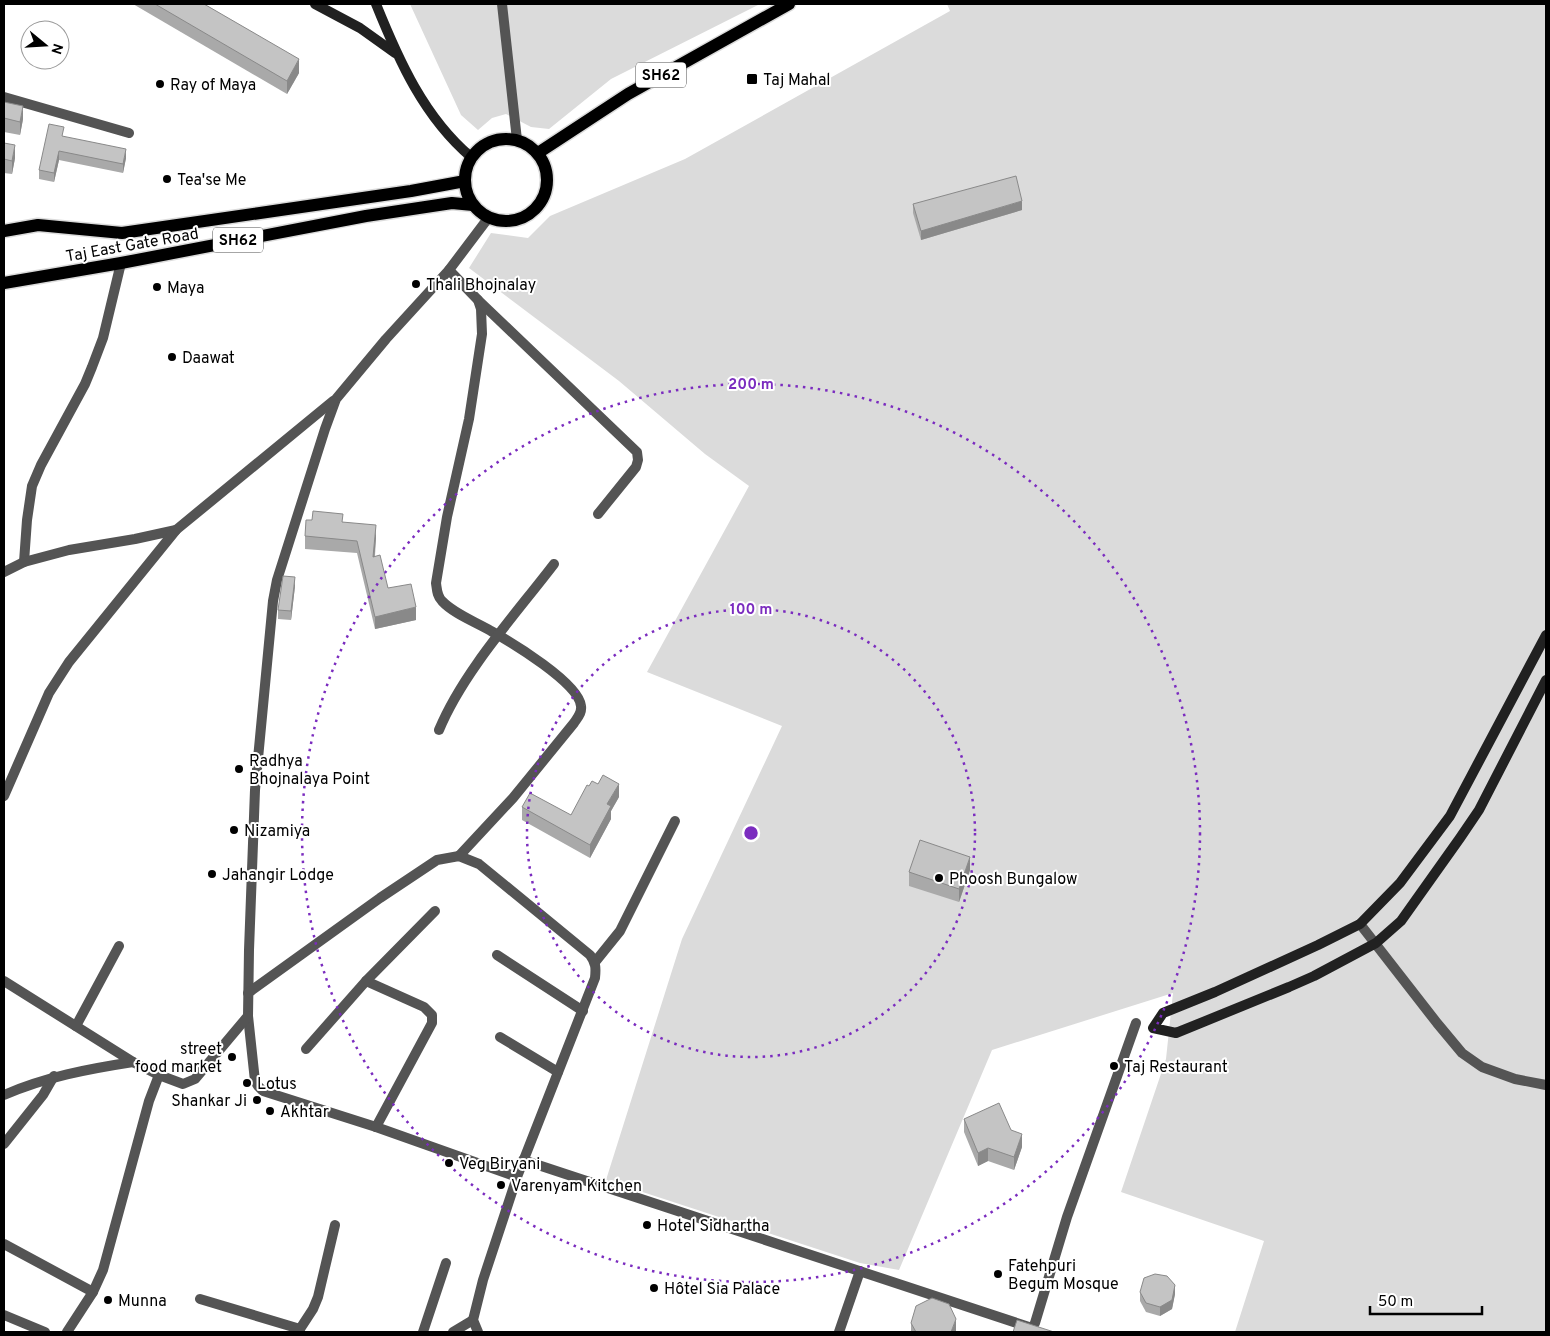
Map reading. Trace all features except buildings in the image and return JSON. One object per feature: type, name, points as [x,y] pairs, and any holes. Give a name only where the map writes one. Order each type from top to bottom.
[{"type":"main road","name":"SH62","points":[[538,153],[628,94],[789,4]]},
{"type":"main road","points":[[496,140],[517,140],[528,145],[538,153],[544,164],[547,176],[546,189],[534,210],[526,216],[508,221],[488,217],[473,204],[467,194],[465,182],[466,169],[471,157],[482,146],[496,140]]},
{"type":"main road","name":"SH62","points":[[4,231],[38,225],[122,233],[465,182]]},
{"type":"main road","name":"Taj East Gate Road","points":[[4,283],[121,263],[366,216],[452,203],[473,204]]},
{"type":"street","points":[[314,4],[360,28],[396,53]]},
{"type":"street","points":[[376,4],[396,53],[424,105],[456,145],[471,157]]},
{"type":"street","points":[[502,4],[517,140]]},
{"type":"street","points":[[4,97],[129,132]]},
{"type":"street","points":[[4,796],[49,693],[57,680],[69,662],[176,530],[336,399],[386,339],[449,270],[488,217]]},
{"type":"street","points":[[24,562],[26,520],[32,486],[92,367],[103,338],[121,263]]},
{"type":"street","points":[[449,270],[637,452],[638,460],[636,467],[598,514]]},
{"type":"street","points":[[458,856],[513,798],[581,713],[581,704],[577,695],[557,676],[525,651],[453,609],[442,601],[437,593],[436,583],[447,517],[469,418],[482,334],[481,309],[478,300]]},
{"type":"street","points":[[336,399],[280,570],[273,601],[255,790],[248,993],[248,1016],[255,1081],[263,1091],[376,1127],[517,1178]]},
{"type":"street","points":[[4,572],[24,562],[69,550],[135,540],[176,530]]},
{"type":"street","points":[[439,730],[447,710],[461,688],[554,564]]},
{"type":"street","points":[[1546,635],[1450,816],[1400,883],[1360,924],[1215,992],[1163,1013],[1153,1028],[1176,1033],[1306,980],[1376,943],[1401,921],[1478,810],[1546,680]]},
{"type":"street","points":[[595,962],[620,931],[675,821]]},
{"type":"street","points":[[248,993],[415,874],[437,860],[458,856],[478,864],[590,955],[595,962],[595,978],[523,1160],[484,1280],[473,1320],[478,1332]]},
{"type":"street","points":[[306,1049],[366,981],[434,910]]},
{"type":"street","points":[[1360,924],[1462,1053],[1490,1070],[1515,1079],[1546,1085]]},
{"type":"street","points":[[76,1026],[119,946]]},
{"type":"street","points":[[497,955],[583,1011]]},
{"type":"street","points":[[4,980],[133,1062],[183,1084],[195,1079],[248,1016]]},
{"type":"street","points":[[366,981],[424,1007],[432,1015],[432,1023],[376,1127]]},
{"type":"street","points":[[523,1160],[1029,1327],[1034,1326],[1067,1217],[1136,1023]]},
{"type":"street","points":[[500,1037],[558,1072]]},
{"type":"street","points":[[4,1095],[54,1076],[133,1062]]},
{"type":"street","points":[[67,1332],[93,1292],[103,1270],[149,1101],[159,1075]]},
{"type":"street","points":[[4,1144],[42,1095],[54,1076]]},
{"type":"street","points":[[200,1298],[299,1331],[318,1297],[335,1225]]},
{"type":"street","points":[[4,1244],[93,1292]]},
{"type":"street","points":[[423,1332],[446,1263]]},
{"type":"street","points":[[839,1332],[860,1271]]},
{"type":"street","points":[[4,1315],[45,1332]]},
{"type":"street","points":[[452,1332],[473,1320]]},
{"type":"shaded area","points":[[410,4],[760,4],[611,79],[549,129],[531,127],[506,114],[492,118],[478,130],[461,115]]},
{"type":"shaded area","points":[[947,4],[1546,4],[1546,1332],[1235,1332],[1264,1241],[1121,1192],[1166,1059],[1173,993],[992,1050],[899,1270],[860,1263],[606,1180],[682,939],[782,726],[647,672],[749,486],[705,454],[619,381],[469,268],[491,233],[528,238],[550,216],[685,159],[950,11]]},
{"type":"place","name":"Taj Mahal","points":[[752,79]]},
{"type":"place","name":"Ray of Maya","points":[[160,84]]},
{"type":"place","name":"Tea'se Me","points":[[167,179]]},
{"type":"place","name":"Thali Bhojnalay","points":[[416,284]]},
{"type":"place","name":"Maya","points":[[157,287]]},
{"type":"place","name":"Daawat","points":[[172,357]]},
{"type":"place","name":"Radhya Bhojnalaya Point","points":[[239,769]]},
{"type":"place","name":"Nizamiya","points":[[234,830]]},
{"type":"place","name":"Jahangir Lodge","points":[[212,874]]},
{"type":"place","name":"Phoosh Bungalow","points":[[939,878]]},
{"type":"place","name":"street food market","points":[[232,1057]]},
{"type":"place","name":"Taj Restaurant","points":[[1114,1066]]},
{"type":"place","name":"Lotus","points":[[247,1083]]},
{"type":"place","name":"Shankar Ji","points":[[257,1100]]},
{"type":"place","name":"Akhtar","points":[[270,1111]]},
{"type":"place","name":"Veg Biryani","points":[[449,1163]]},
{"type":"place","name":"Varenyam Kitchen","points":[[501,1185]]},
{"type":"place","name":"Hotel Sidhartha","points":[[647,1225]]},
{"type":"place","name":"Fatehpuri Begum Mosque","points":[[998,1274]]},
{"type":"place","name":"Hôtel Sia Palace","points":[[654,1288]]},
{"type":"place","name":"Munna","points":[[108,1300]]}]
